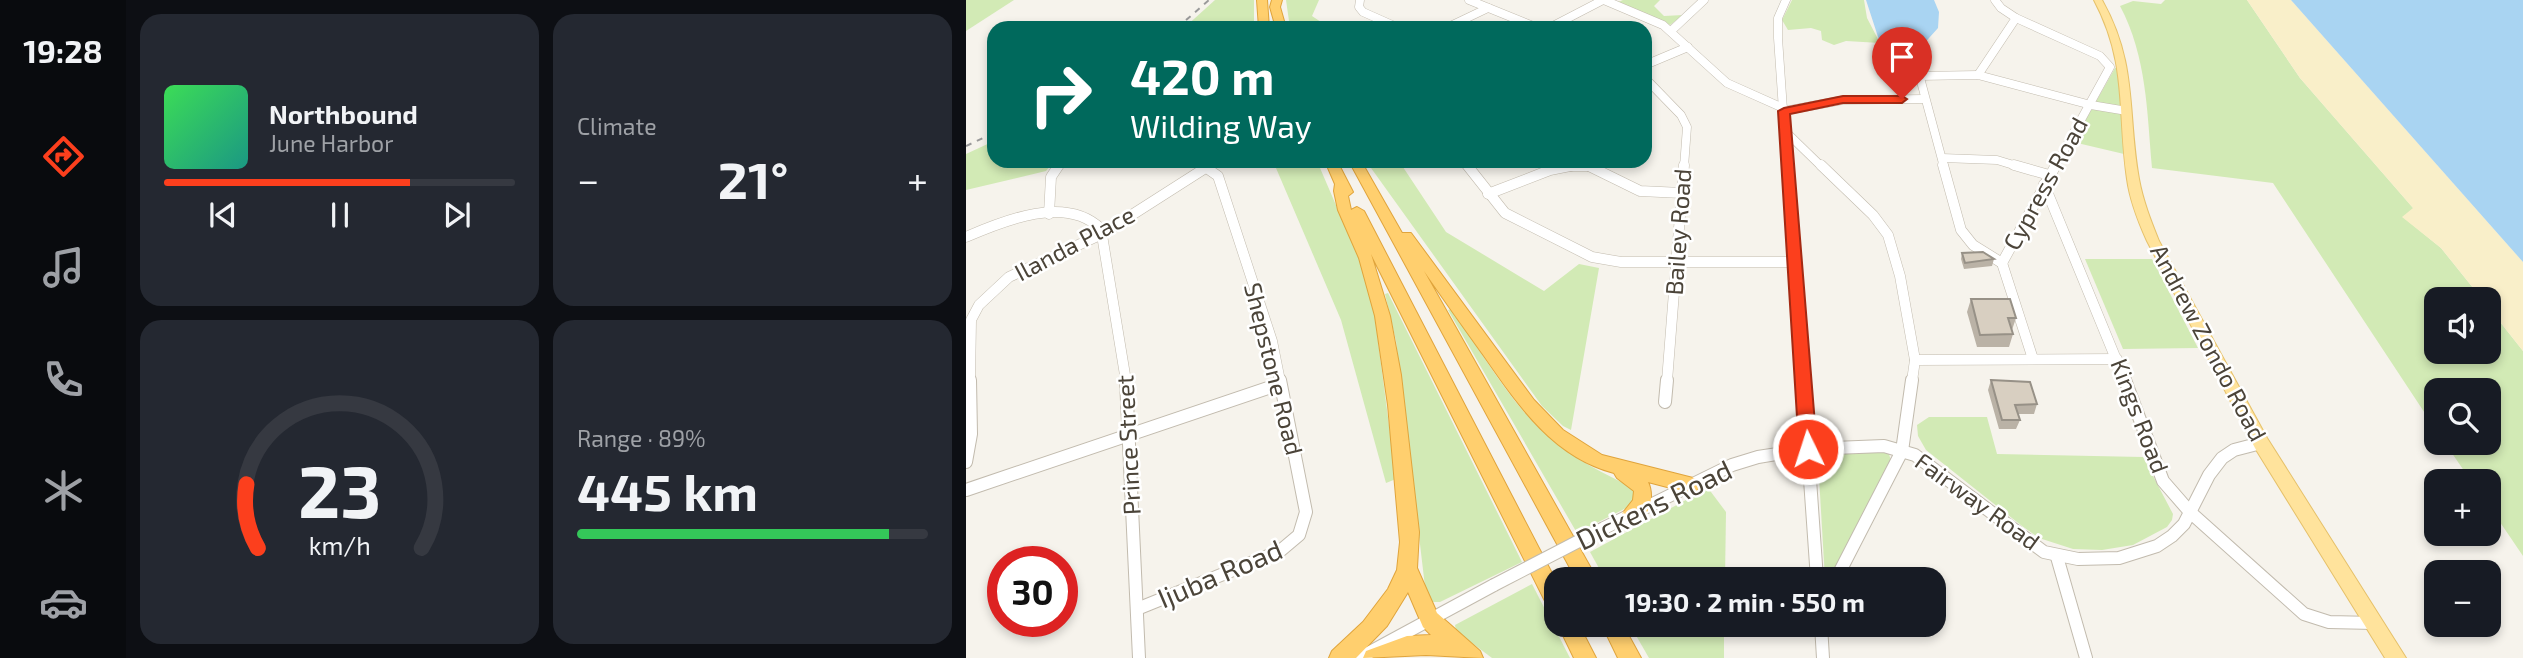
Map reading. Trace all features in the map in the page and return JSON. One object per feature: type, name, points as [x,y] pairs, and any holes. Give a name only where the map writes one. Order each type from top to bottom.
[{"type":"highway","points":[[1262,0],[1264,21]]},
{"type":"highway","points":[[1277,0],[1275,7],[1279,21]]},
{"type":"highway","points":[[1334,168],[1544,579]]},
{"type":"highway","points":[[1359,168],[1580,567]]},
{"type":"highway","points":[[1342,184],[1340,195],[1366,257],[1381,311],[1395,390],[1409,541],[1408,569],[1430,620],[1467,655]]},
{"type":"highway","points":[[1371,190],[1381,199],[1538,417],[1580,452],[1615,467],[1690,485]]},
{"type":"highway","points":[[1615,467],[1641,486],[1644,494],[1642,504],[1632,514]]},
{"type":"highway","points":[[1340,658],[1365,637],[1381,618],[1408,569]]},
{"type":"highway","points":[[1574,637],[1585,658]]},
{"type":"highway","points":[[1619,637],[1630,658]]},
{"type":"highway","points":[[1374,658],[1419,643],[1467,655]]},
{"type":"main road","name":"Andrew Zondo Road","points":[[2101,0],[2119,41],[2125,70],[2133,177],[2143,218],[2261,443],[2396,658]]},
{"type":"street","points":[[1360,0],[1359,7],[1363,12],[1383,21]]},
{"type":"street","points":[[1469,0],[1520,21]]},
{"type":"street","points":[[1562,21],[1603,0],[1649,17],[1671,31],[1727,83],[1784,110],[1843,100],[1924,99]]},
{"type":"street","points":[[1671,31],[1704,0]]},
{"type":"street","points":[[1786,0],[1777,22],[1816,567]]},
{"type":"street","points":[[1978,75],[2015,18],[1994,0]]},
{"type":"street","points":[[1461,21],[1488,8]]},
{"type":"street","name":"Cypress Road","points":[[2002,263],[2108,72],[2108,62],[2099,56],[2015,18]]},
{"type":"street","points":[[1652,62],[1688,47]]},
{"type":"street","points":[[1912,48],[1961,230],[1973,244],[2002,263],[2033,359]]},
{"type":"street","points":[[1919,76],[1978,75],[2091,105]]},
{"type":"street","name":"Bailey Road","points":[[1652,86],[1686,122],[1665,402]]},
{"type":"street","name":"Cypress Road","points":[[2091,105],[2127,111]]},
{"type":"street","points":[[1786,132],[1873,215],[1888,235],[1900,276],[1915,360],[1902,450],[1842,567]]},
{"type":"street","points":[[1942,158],[1997,160],[2047,180]]},
{"type":"street","points":[[1049,214],[1051,177],[1057,168]]},
{"type":"street","name":"Ilanda Place","points":[[966,462],[971,434],[967,351],[974,313],[1009,277],[1102,234],[1207,168]]},
{"type":"street","name":"Shepstone Road","points":[[1214,168],[1265,318],[1306,512],[1306,524],[1300,535]]},
{"type":"street","points":[[1469,168],[1505,213],[1592,257],[1621,262],[1796,262]]},
{"type":"street","points":[[1488,194],[1560,168]]},
{"type":"street","points":[[1593,168],[1640,191],[1682,193]]},
{"type":"street","name":"Kings Road","points":[[2047,180],[2163,481],[2190,512],[2304,614],[2329,622],[2374,623]]},
{"type":"street","points":[[966,237],[1017,217],[1068,213],[1090,220],[1098,225],[1102,234]]},
{"type":"street","name":"Prince Street","points":[[1102,234],[1122,345],[1130,435],[1139,658]]},
{"type":"street","points":[[1915,360],[2117,359]]},
{"type":"street","points":[[966,490],[1280,384]]},
{"type":"street","name":"Fairway Road","points":[[1808,449],[1873,446],[1902,450],[1931,466],[2029,542],[2057,557],[2112,558],[2151,548],[2178,531],[2218,461],[2233,450],[2261,443]]},
{"type":"street","name":"Dickens Road","points":[[1359,658],[1494,585],[1690,485],[1743,461],[1808,449]]},
{"type":"street","name":"Ijuba Road","points":[[1137,609],[1280,551],[1300,535]]},
{"type":"street","points":[[2057,557],[2086,658]]},
{"type":"street","points":[[1822,637],[1823,658]]},
{"type":"green space","points":[[966,0],[1014,0],[966,31]]},
{"type":"green space","points":[[1215,0],[1254,0],[1254,21],[1192,21]]},
{"type":"green space","points":[[1286,0],[1319,0],[1312,16],[1320,21],[1289,21]]},
{"type":"green space","points":[[1660,0],[1654,6],[1664,16],[1683,15],[1670,25],[1618,2]]},
{"type":"green space","points":[[1792,0],[1864,0],[1867,18],[1880,43],[1846,41],[1834,45],[1822,40],[1821,31],[1811,28],[1788,30],[1782,20]]},
{"type":"green space","points":[[2165,0],[2247,0],[2300,78],[2414,209],[2403,217],[2441,248],[2472,287],[2424,287],[2424,364],[2501,364],[2501,323],[2523,351],[2523,556],[2501,524],[2501,469],[2463,469],[2453,455],[2501,455],[2501,378],[2424,378],[2424,412],[2273,183],[2152,168],[2141,65],[2129,25],[2120,6],[2133,1],[2161,4]]},
{"type":"green space","points":[[2115,68],[2118,68],[2124,154],[2073,142]]},
{"type":"green space","points":[[987,144],[987,168],[1048,168],[1046,171],[966,190],[966,154]]},
{"type":"green space","points":[[1276,168],[1320,168],[1363,268],[1374,310],[1396,479],[1386,483],[1341,320]]},
{"type":"green space","points":[[1371,168],[1404,168],[1446,232],[1544,291],[1579,264],[1599,268],[1571,430],[1542,406]]},
{"type":"green space","points":[[2085,259],[2152,259],[2198,348],[2123,349]]},
{"type":"green space","points":[[1388,293],[1522,562],[1440,602],[1432,602],[1426,595],[1396,341],[1385,294]]},
{"type":"green space","points":[[1451,309],[1522,410],[1569,453],[1633,488],[1636,491],[1634,504],[1577,533],[1448,310]]},
{"type":"green space","points":[[1929,417],[1987,417],[1997,454],[2143,457],[2173,514],[2172,520],[2167,527],[2133,545],[2102,550],[2073,549],[2039,538],[1926,450],[1918,436],[1917,425]]},
{"type":"green space","points":[[1881,452],[1889,454],[1891,461],[1835,567],[1824,567],[1818,460],[1829,454]]},
{"type":"green space","points":[[1708,488],[1726,512],[1725,567],[1598,567],[1590,552]]},
{"type":"green space","points":[[1532,584],[1544,607],[1544,637],[1559,637],[1570,658],[1492,658],[1456,631],[1455,625]]},
{"type":"green space","points":[[1637,637],[1724,637],[1724,658],[1649,658]]},
{"type":"sand","points":[[2247,0],[2291,0],[2523,262],[2523,351],[2501,323],[2501,287],[2472,287],[2441,248],[2402,217],[2413,208],[2300,78]]},
{"type":"water","points":[[1866,0],[1934,0],[1939,12],[1938,28],[1920,48],[1902,43],[1880,43]]},
{"type":"water","points":[[2291,0],[2523,0],[2523,262]]},
{"type":"building","points":[[1983,252],[1994,259],[1965,263],[1962,253]]},
{"type":"building","points":[[1971,299],[2010,299],[2016,318],[2008,318],[2013,334],[1980,335]]},
{"type":"building","points":[[1991,380],[2030,382],[2037,404],[2015,405],[2020,420],[2002,420]]},
{"type":"railway","points":[[1185,21],[1209,0]]},
{"type":"railway","points":[[966,146],[987,136]]},
{"type":"route","points":[[1808,449],[1784,111],[1843,100],[1902,99]]}]
